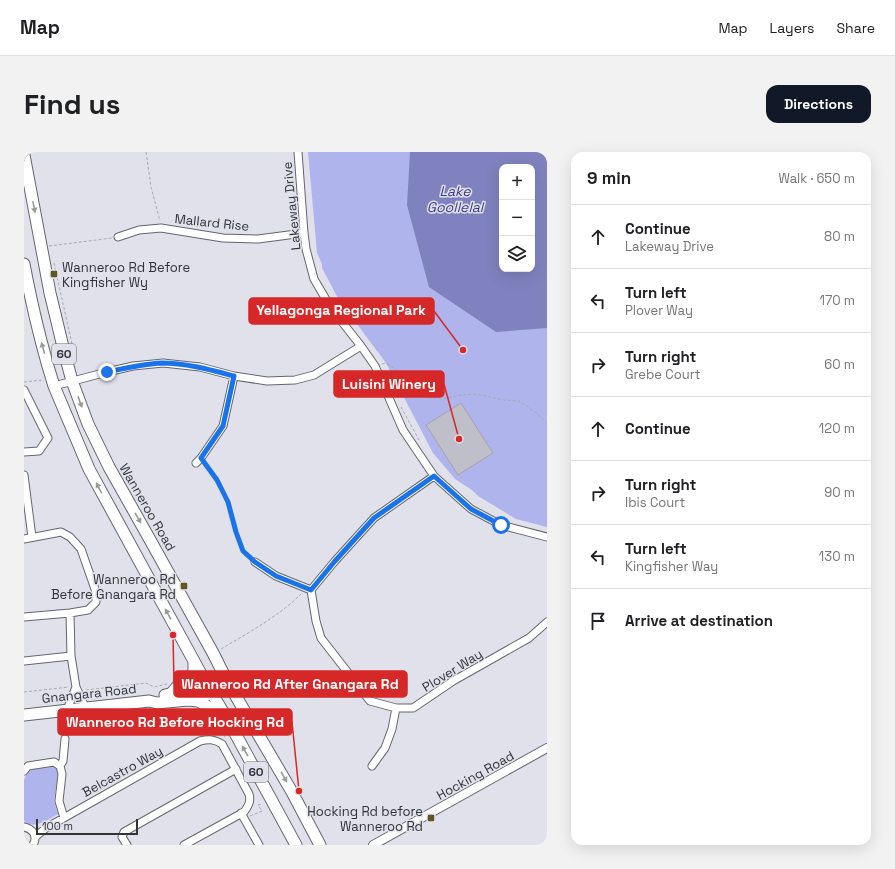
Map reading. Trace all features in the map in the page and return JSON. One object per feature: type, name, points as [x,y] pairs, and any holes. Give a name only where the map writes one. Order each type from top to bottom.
[{"type":"main road","name":"Wanneroo Road","points":[[24,155],[50,293],[72,381],[88,424],[108,467],[149,538],[229,684],[288,785],[320,845]]},
{"type":"main road","name":"60","points":[[24,264],[31,304],[45,357],[50,383],[89,469],[296,845]]},
{"type":"main road","points":[[170,689],[186,681],[193,673],[194,661]]},
{"type":"main road","name":"Gnangara Road","points":[[27,713],[67,710],[148,700],[157,703],[188,700],[209,689],[229,684]]},
{"type":"main road","name":"Gnangara Road","points":[[148,700],[170,689],[209,689]]},
{"type":"main road","points":[[188,700],[204,704],[229,722]]},
{"type":"street","name":"Lakeway Drive","points":[[298,152],[306,249],[314,279],[331,308],[375,366],[403,430],[434,476],[471,509],[501,525],[547,537]]},
{"type":"street","name":"Mallard Rise","points":[[118,237],[139,230],[161,228],[223,238],[258,238],[304,233]]},
{"type":"street","points":[[50,383],[72,381],[133,366],[163,363],[200,367],[234,376],[267,381],[294,380],[314,374],[361,346]]},
{"type":"street","points":[[199,461],[223,426],[234,376]]},
{"type":"street","points":[[24,390],[48,438],[39,451],[24,452]]},
{"type":"street","points":[[24,475],[32,537]]},
{"type":"street","points":[[255,562],[276,576],[309,589],[374,518],[434,476]]},
{"type":"street","points":[[24,539],[61,532],[70,537],[81,549],[96,592],[96,602],[88,610],[24,617]]},
{"type":"street","name":"Plover Way","points":[[309,589],[321,638],[370,701],[396,708],[414,708],[453,681],[529,638],[547,622]]},
{"type":"street","points":[[70,613],[72,656],[76,687],[85,708]]},
{"type":"street","points":[[24,661],[72,656]]},
{"type":"street","points":[[67,710],[76,687]]},
{"type":"street","points":[[372,766],[385,748],[392,729],[396,708]]},
{"type":"street","points":[[60,766],[63,761],[65,739]]},
{"type":"street","points":[[184,845],[243,816],[250,804],[249,794],[222,744],[216,740],[208,739]]},
{"type":"street","name":"Belcastro Way","points":[[34,834],[200,741],[208,739]]},
{"type":"street","name":"Hocking Road","points":[[373,845],[547,748]]},
{"type":"street","points":[[24,771],[28,766],[54,762],[60,766],[62,774],[59,801],[64,818]]},
{"type":"street","points":[[127,845],[122,837],[124,832],[236,769]]},
{"type":"street","points":[[243,816],[259,845]]},
{"type":"street","points":[[24,827],[34,834],[35,841],[33,845]]},
{"type":"path","points":[[146,152],[151,187],[161,228]]},
{"type":"path","points":[[41,246],[118,237]]},
{"type":"path","points":[[53,260],[75,354]]},
{"type":"path","points":[[375,366],[386,363],[395,369],[404,381],[415,391],[430,398],[447,398],[476,394],[504,400],[519,401],[535,412],[547,423]]},
{"type":"path","points":[[24,382],[50,383]]},
{"type":"path","points":[[400,405],[421,444]]},
{"type":"path","points":[[199,461],[217,480],[228,502],[243,551],[255,562]]},
{"type":"path","points":[[213,654],[275,615],[309,589]]},
{"type":"path","points":[[24,692],[76,687],[84,690],[146,683],[154,687],[170,689]]},
{"type":"path","points":[[208,739],[206,732],[215,728],[218,734],[223,732]]},
{"type":"path","points":[[243,816],[262,812],[258,805],[263,804]]},
{"type":"shaded area","points":[[308,152],[547,152],[547,527],[516,519],[478,496],[472,490],[455,479],[433,453],[386,363],[339,300],[322,268],[322,264],[317,253]]},
{"type":"shaded area","points":[[53,765],[57,768],[58,774],[54,801],[58,814],[41,823],[28,823],[24,821],[24,780],[29,768]]},
{"type":"water","name":"Lake Goollelal","points":[[410,152],[547,152],[547,328],[496,332],[429,287],[407,205]]},
{"type":"building","points":[[461,403],[493,453],[458,475],[426,425]]},
{"type":"place","name":"Wanneroo Rd Before Kingfisher Wy","points":[[54,274]]},
{"type":"place","name":"Yellagonga Regional Park","points":[[463,350]]},
{"type":"place","name":"Luisini Winery","points":[[459,439]]},
{"type":"place","name":"Wanneroo Rd Before Gnangara Rd","points":[[184,586]]},
{"type":"place","name":"Wanneroo Rd After Gnangara Rd","points":[[173,635]]},
{"type":"place","name":"Wanneroo Rd Before Hocking Rd","points":[[299,791]]},
{"type":"place","name":"Hocking Rd before Wanneroo Rd","points":[[431,818]]},
{"type":"route","points":[[107,372],[133,366],[163,363],[200,367],[234,376],[223,426],[201,458],[217,480],[228,502],[243,551],[255,562],[276,576],[311,590],[374,518],[434,476],[471,509],[501,525]]}]
